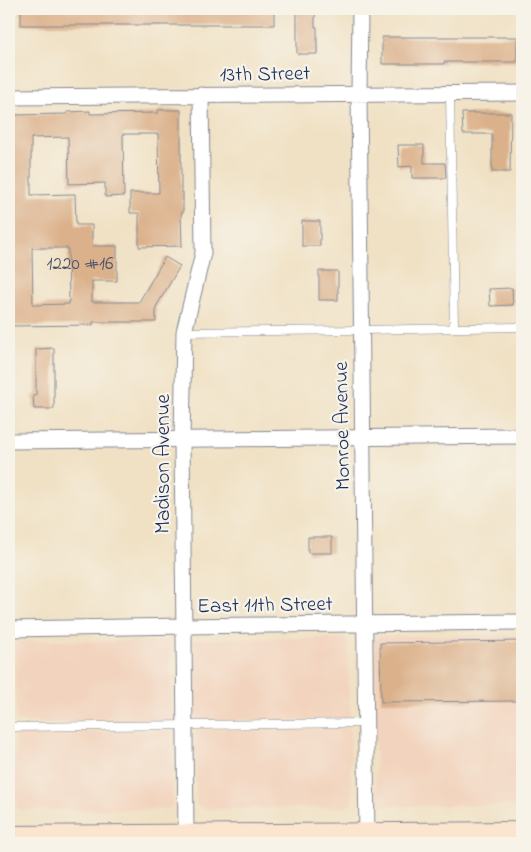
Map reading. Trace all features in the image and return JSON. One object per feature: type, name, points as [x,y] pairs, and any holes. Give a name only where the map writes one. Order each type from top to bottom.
[{"type":"main road","points":[[9,836],[186,835],[367,838],[522,832]]},
{"type":"street","name":"Monroe Avenue","points":[[360,9],[359,94],[367,838]]},
{"type":"street","name":"13th Street","points":[[9,97],[522,93]]},
{"type":"street","name":"Madison Avenue","points":[[186,835],[182,440],[184,332],[203,253],[201,95]]},
{"type":"street","points":[[9,441],[522,436]]},
{"type":"street","name":"East 11th Street","points":[[9,629],[522,622]]},
{"type":"lane","points":[[450,93],[454,328]]},
{"type":"lane","points":[[184,332],[522,327]]},
{"type":"lane","points":[[9,727],[366,722]]},
{"type":"shaded area","points":[[522,635],[522,805],[383,806],[376,800],[374,641],[379,636]]},
{"type":"shaded area","points":[[344,638],[348,642],[350,720],[196,720],[194,641],[199,639]]},
{"type":"shaded area","points":[[19,641],[166,641],[170,645],[172,722],[16,722],[15,646]]},
{"type":"shaded area","points":[[350,728],[352,802],[346,807],[204,809],[196,805],[195,730]]},
{"type":"shaded area","points":[[171,731],[173,805],[167,809],[20,810],[15,805],[15,733]]},
{"type":"building","points":[[21,9],[274,9],[274,25],[21,25]]},
{"type":"building","points":[[297,9],[315,9],[317,54],[297,54]]},
{"type":"building","points":[[382,37],[517,37],[517,62],[382,64]]},
{"type":"building","points":[[158,110],[181,110],[182,246],[139,247],[139,213],[130,213],[130,193],[159,193],[158,134],[123,134],[124,196],[105,197],[105,183],[69,184],[68,137],[31,138],[31,195],[75,194],[76,225],[92,225],[92,246],[117,246],[117,281],[92,281],[92,302],[139,302],[165,257],[180,266],[156,307],[156,322],[93,322],[93,325],[11,326],[13,214],[11,214],[11,142],[13,142],[13,115],[67,114],[67,112],[90,111],[90,114],[158,113]],"holes":[[[32,248],[68,248],[69,304],[33,305]]]},
{"type":"building","points":[[462,113],[511,113],[510,172],[492,172],[492,134],[463,134]]},
{"type":"building","points":[[398,145],[424,145],[424,163],[445,163],[446,178],[412,178],[412,166],[399,167]]},
{"type":"building","points":[[302,221],[320,221],[320,246],[302,246]]},
{"type":"building","points":[[319,271],[338,271],[338,300],[319,300]]},
{"type":"building","points":[[512,288],[513,305],[490,306],[489,289]]},
{"type":"building","points":[[54,348],[54,409],[34,409],[33,395],[36,395],[36,349]]},
{"type":"building","points":[[308,537],[332,537],[332,553],[308,553]]},
{"type":"building","points":[[522,641],[522,701],[381,702],[380,643]]}]
